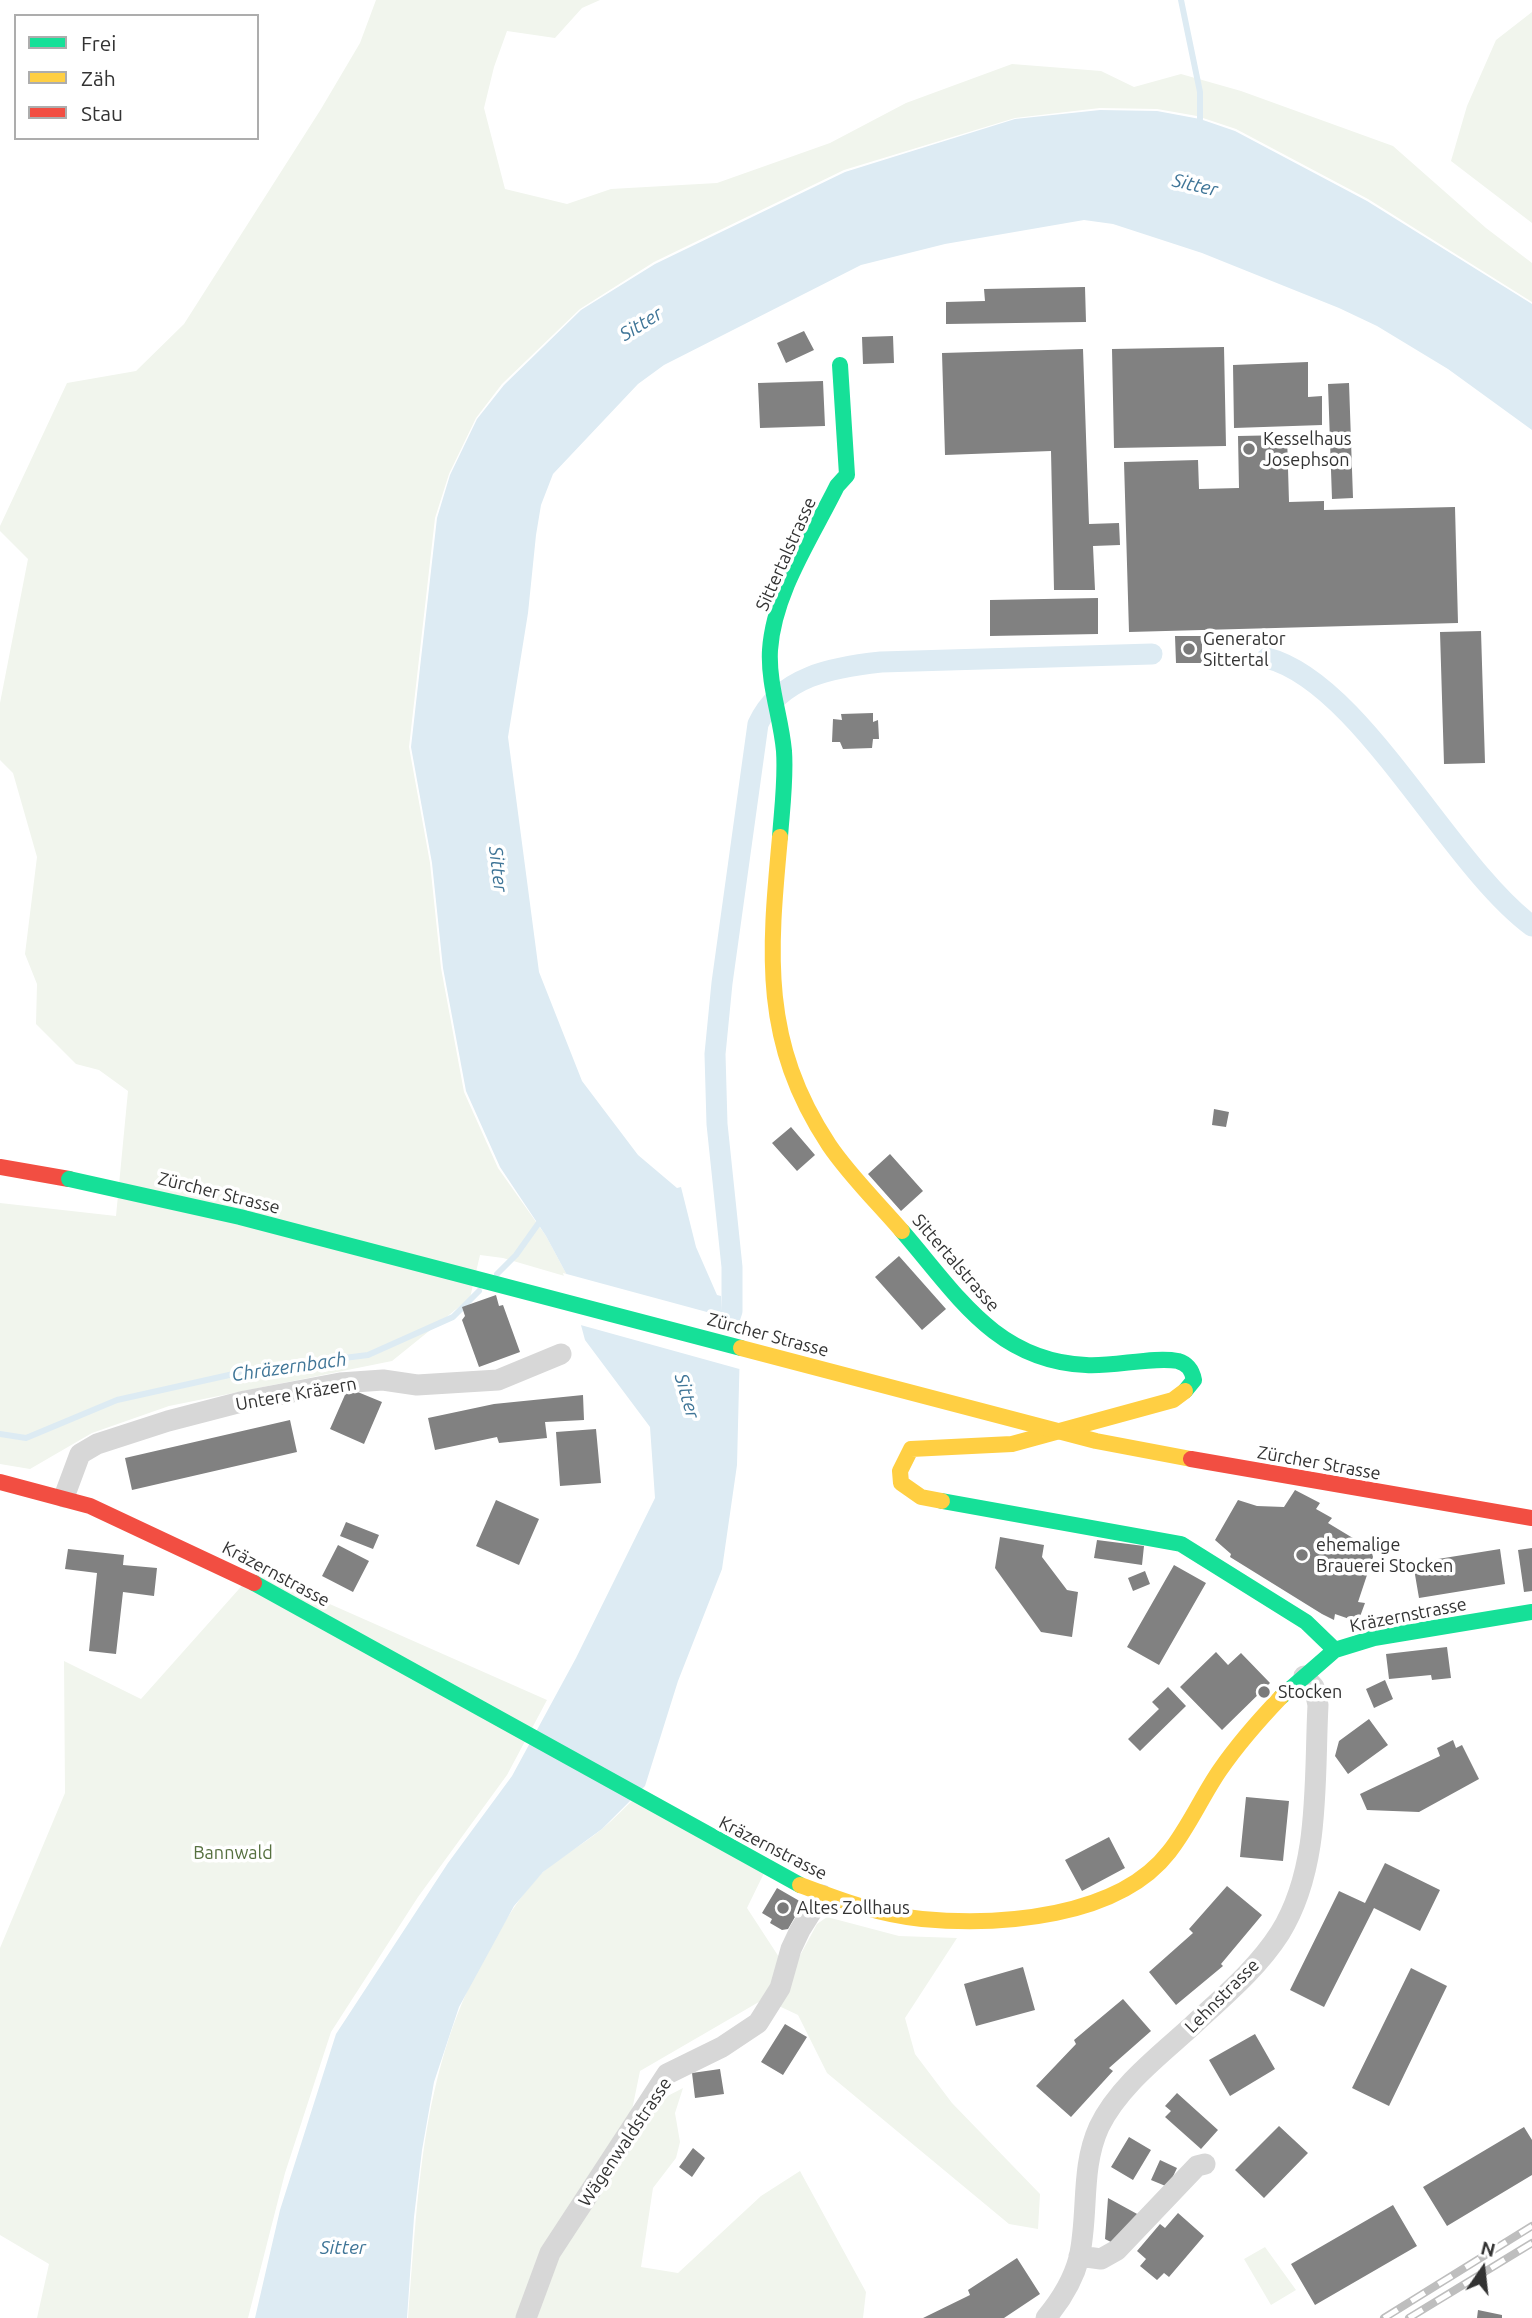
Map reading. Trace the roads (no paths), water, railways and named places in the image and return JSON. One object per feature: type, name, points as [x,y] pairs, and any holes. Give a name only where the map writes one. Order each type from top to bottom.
[{"type":"street","name":"Sittertalstrasse","points":[[840,365],[847,475],[837,486],[778,613],[770,654],[784,768],[770,933],[771,988],[775,1017],[793,1083],[813,1124],[988,1330],[1013,1347],[1041,1359],[1077,1366],[1173,1360],[1185,1363],[1192,1370],[1194,1380],[1190,1387],[1173,1400],[1012,1444],[911,1449],[899,1468],[902,1485],[921,1497],[1181,1544],[1203,1554],[1267,1600],[1313,1626],[1335,1650]]},
{"type":"street","name":"Zürcher Strasse","points":[[0,1167],[69,1179],[240,1217],[1096,1440],[1349,1488],[1532,1518]]},
{"type":"street","name":"Untere Kräzern","points":[[64,1497],[80,1454],[97,1444],[168,1421],[340,1383],[383,1380],[417,1385],[498,1380],[561,1354]]},
{"type":"street","name":"Kräzernstrasse","points":[[0,1482],[64,1497],[174,1543],[396,1660],[785,1879],[822,1895],[888,1913],[962,1921],[1048,1913],[1104,1900],[1139,1881],[1170,1851],[1237,1747],[1269,1707],[1335,1650],[1374,1638],[1532,1612]]},
{"type":"street","name":"Lehnstrasse","points":[[1046,2318],[1073,2277],[1079,2256],[1087,2165],[1108,2111],[1143,2073],[1250,1971],[1280,1933],[1299,1896],[1310,1845],[1318,1705],[1314,1687],[1304,1676]]},
{"type":"street","name":"Wägenwaldstrasse","points":[[526,2318],[550,2253],[667,2074],[722,2047],[758,2023],[780,1988],[791,1949],[800,1930],[822,1895]]},
{"type":"street","points":[[1079,2256],[1101,2259],[1117,2250],[1197,2166],[1205,2164]]},
{"type":"water","name":"Sitter","points":[[1100,110],[1157,111],[1200,119],[1235,131],[1367,201],[1532,304],[1532,430],[1448,369],[1377,326],[1339,308],[1202,253],[1113,224],[1084,220],[945,244],[861,265],[664,365],[638,384],[553,474],[541,505],[528,613],[508,737],[539,972],[582,1081],[638,1155],[677,1188],[681,1187],[696,1247],[717,1295],[721,1296],[722,1312],[740,1345],[737,1465],[722,1569],[678,1681],[645,1786],[602,1829],[543,1872],[514,1906],[459,2007],[434,2082],[422,2150],[407,2318],[255,2318],[280,2210],[336,2034],[448,1863],[512,1776],[576,1658],[655,1498],[650,1427],[585,1340],[568,1277],[546,1236],[500,1167],[466,1091],[443,968],[432,863],[411,747],[437,518],[450,475],[477,419],[504,385],[581,310],[655,264],[845,172],[1015,119]]},
{"type":"waterway","points":[[1181,0],[1200,92],[1200,119]]},
{"type":"waterway","points":[[728,1323],[732,1311],[732,1267],[717,1124],[715,1054],[722,983],[758,724],[768,708],[780,695],[810,677],[863,664],[1152,654]]},
{"type":"waterway","points":[[1267,658],[1302,674],[1336,701],[1404,778],[1469,862],[1501,898],[1532,926]]},
{"type":"waterway","name":"Chräzernbach","points":[[497,1274],[516,1255],[538,1224]]},
{"type":"waterway","name":"Chräzernbach","points":[[0,1434],[26,1438],[117,1400],[256,1369],[368,1355],[453,1317],[479,1291]]},
{"type":"railway","points":[[1384,2318],[1532,2226]]},
{"type":"railway","points":[[1409,2318],[1532,2243]]},
{"type":"place","name":"Kesselhaus Josephson","points":[[1249,449]]},
{"type":"place","name":"Generator Sittertal","points":[[1189,649]]},
{"type":"place","name":"ehemalige Brauerei Stocken","points":[[1302,1555]]},
{"type":"place","name":"Stocken","points":[[1264,1692]]},
{"type":"place","name":"Altes Zollhaus","points":[[783,1908]]},
{"type":"park label","name":"Bannwald","points":[[233,1853]]}]
